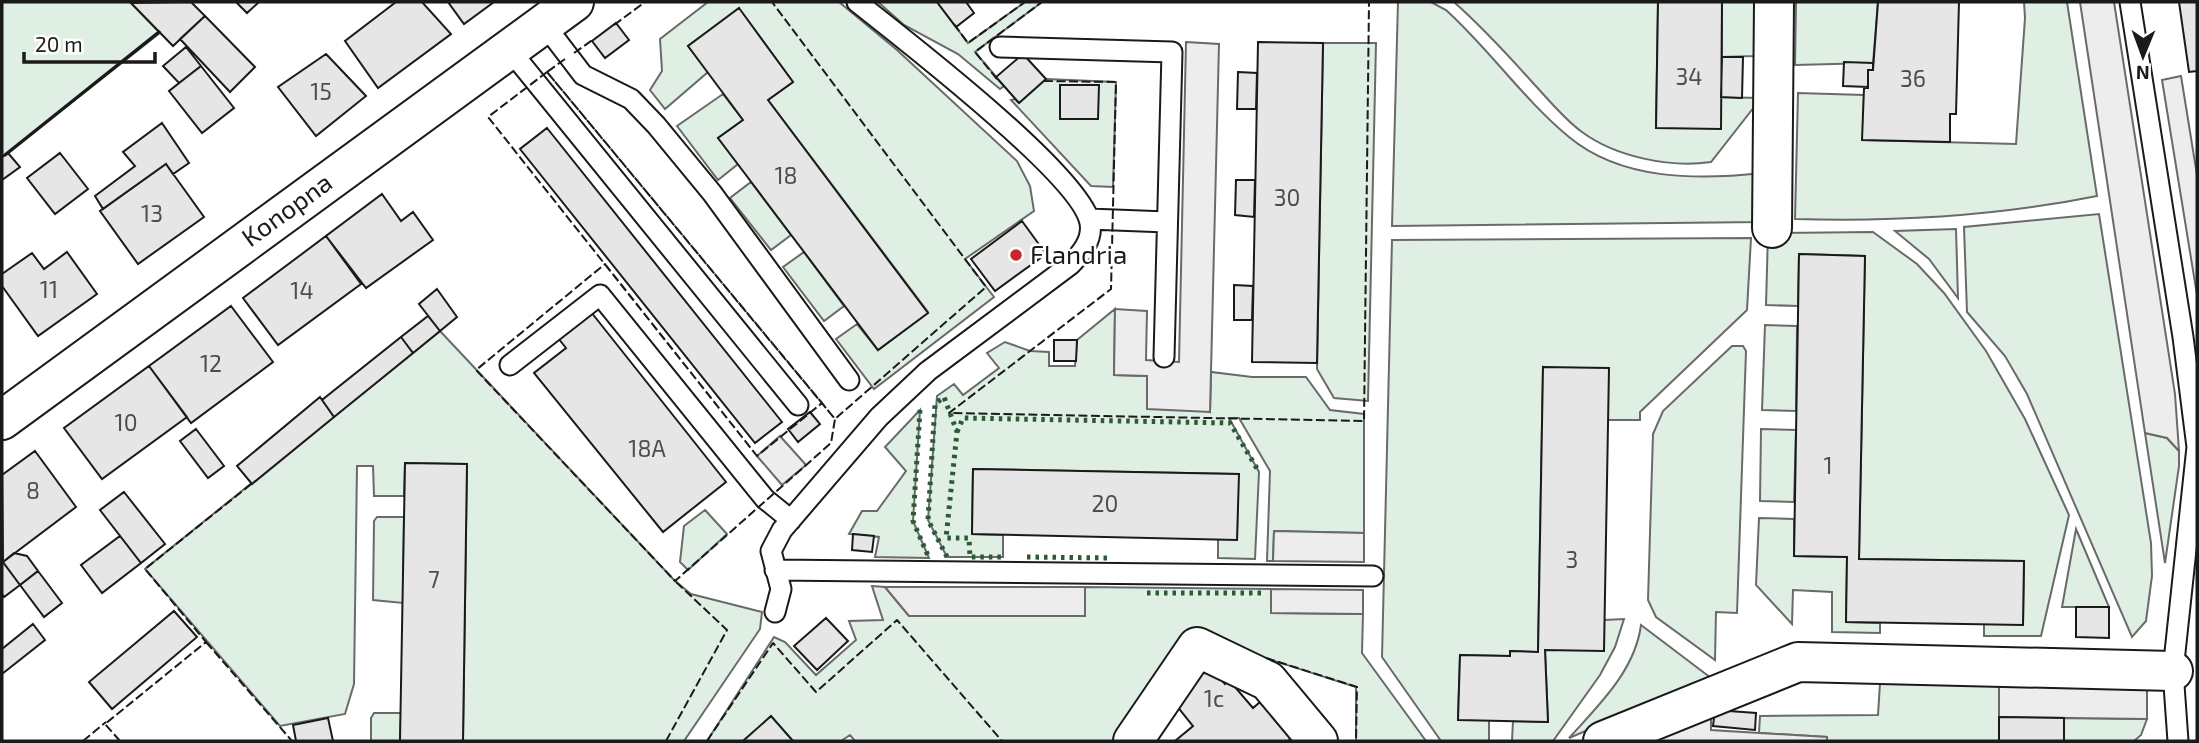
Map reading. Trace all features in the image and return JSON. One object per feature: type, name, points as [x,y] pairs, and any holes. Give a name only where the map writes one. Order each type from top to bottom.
[{"type":"street","name":"Konopna","points":[[2,420],[573,2]]},
{"type":"street","points":[[1772,228],[1774,2]]},
{"type":"street","points":[[1133,741],[1197,648],[1254,672],[1268,681],[1318,741]]},
{"type":"street","points":[[1603,741],[1798,662],[2173,671]]},
{"type":"lane","points":[[775,612],[781,589],[771,551],[791,520],[879,417],[928,371],[1081,254],[1088,240],[1089,219],[1073,193],[1044,161],[950,77],[857,2]]},
{"type":"lane","points":[[2130,2],[2183,337],[2197,447],[2173,671],[2178,741]]},
{"type":"lane","points":[[544,24],[583,75],[631,99],[656,125],[712,193],[849,380]]},
{"type":"lane","points":[[1000,47],[1172,52],[1164,357]]},
{"type":"lane","points":[[509,49],[798,405]]},
{"type":"lane","points":[[1089,219],[1167,222]]},
{"type":"lane","points":[[510,365],[600,295],[765,499],[791,520]]},
{"type":"lane","points":[[775,570],[1373,576]]},
{"type":"green space","points":[[2,2],[130,2],[160,33],[2,157]]},
{"type":"green space","points":[[708,2],[839,2],[897,50],[1017,161],[1030,186],[1034,211],[965,259],[994,297],[874,389],[836,339],[857,324],[878,350],[928,312],[768,100],[793,82],[739,9],[688,46],[708,72],[665,109],[650,90],[662,71],[660,39]]},
{"type":"green space","points":[[878,2],[937,2],[968,43],[1025,2],[1042,2],[975,52],[1004,86],[1000,89],[958,54],[904,25]]},
{"type":"green space","points":[[1398,2],[1431,2],[1446,10],[1553,123],[1590,151],[1613,162],[1637,170],[1687,176],[1763,173],[1762,222],[1392,226]]},
{"type":"green space","points":[[1454,2],[1658,2],[1656,127],[1721,97],[1758,98],[1758,102],[1711,162],[1661,162],[1627,154],[1596,141],[1569,121],[1495,41]]},
{"type":"green space","points":[[1722,2],[1764,2],[1755,56],[1722,57]]},
{"type":"green space","points":[[1796,2],[1878,2],[1873,63],[1795,65]]},
{"type":"green space","points":[[2024,2],[2067,2],[2097,196],[1947,216],[1795,219],[1798,93],[1864,95],[1863,140],[2016,144]]},
{"type":"green space","points":[[1323,43],[1376,43],[1368,401],[1334,398],[1317,369]]},
{"type":"green space","points":[[1046,79],[1116,82],[1113,187],[1091,186],[1011,100],[1015,99],[1019,103]]},
{"type":"green space","points":[[723,94],[743,120],[718,138],[738,164],[718,180],[677,126]]},
{"type":"green space","points":[[751,182],[791,235],[771,250],[730,198]]},
{"type":"green space","points":[[2099,214],[2151,543],[2152,576],[2146,621],[2132,637],[2027,394],[2005,356],[1967,312],[1964,227]]},
{"type":"green space","points":[[1956,229],[1958,298],[1929,259],[1895,231]]},
{"type":"green space","points":[[1873,232],[1917,264],[1944,293],[1986,351],[2025,419],[2069,515],[2041,636],[1984,636],[1984,624],[2023,624],[2024,561],[1859,559],[1865,256],[1799,254],[1798,306],[1766,305],[1768,233]]},
{"type":"green space","points":[[1751,238],[1747,310],[1640,412],[1640,420],[1608,420],[1543,367],[1538,652],[1511,651],[1510,656],[1460,655],[1458,719],[1489,720],[1489,741],[1441,741],[1382,657],[1392,240]]},
{"type":"green space","points":[[804,252],[844,306],[824,321],[783,267]]},
{"type":"green space","points":[[1115,309],[1114,375],[1147,376],[1210,412],[1211,372],[1252,377],[1306,377],[1330,410],[1364,414],[1364,533],[1274,531],[1273,561],[1267,561],[1270,471],[1239,418],[1229,418],[1259,472],[1255,559],[1218,558],[1218,539],[1237,539],[1238,474],[973,469],[972,534],[1003,535],[1003,557],[947,557],[928,520],[937,396],[954,384],[963,395],[999,368],[987,353],[1005,342],[1030,351],[1049,352],[1049,366],[1075,366],[1077,340]]},
{"type":"green space","points":[[1765,325],[1797,326],[1796,411],[1762,410]]},
{"type":"green space","points":[[440,331],[675,581],[691,594],[762,612],[760,629],[684,741],[463,741],[467,464],[405,463],[404,496],[374,496],[373,466],[357,466],[354,684],[345,714],[280,726],[145,569]]},
{"type":"green space","points":[[1732,346],[1743,346],[1746,351],[1737,613],[1716,612],[1715,660],[1656,617],[1648,600],[1653,434],[1663,411]]},
{"type":"green space","points":[[920,410],[913,521],[929,558],[875,557],[879,537],[849,534],[862,511],[877,511],[906,471],[885,447]]},
{"type":"green space","points":[[1761,429],[1796,430],[1794,502],[1760,501]]},
{"type":"green space","points":[[2145,433],[2167,438],[2179,451],[2165,563]]},
{"type":"green space","points":[[705,510],[727,534],[688,570],[680,562],[684,526]]},
{"type":"green space","points":[[377,517],[404,517],[403,603],[373,600],[374,521]]},
{"type":"green space","points":[[1759,518],[1794,519],[1794,556],[1847,557],[1846,622],[1880,623],[1880,633],[1832,632],[1832,592],[1793,590],[1792,624],[1756,585]]},
{"type":"green space","points":[[2076,529],[2109,607],[2062,607]]},
{"type":"green space","points":[[872,586],[885,587],[909,616],[1085,616],[1085,587],[1271,589],[1271,613],[1363,614],[1362,653],[1426,741],[1356,741],[1356,687],[1190,634],[1116,741],[855,741],[850,735],[841,741],[793,741],[771,717],[743,741],[707,741],[774,637],[785,642],[816,675],[856,640],[849,621],[883,620]]},
{"type":"green space","points":[[1624,619],[1615,647],[1600,675],[1553,741],[1512,741],[1513,721],[1548,722],[1545,650],[1604,620]]},
{"type":"green space","points":[[1641,625],[1711,678],[1569,738],[1623,673],[1637,642]]},
{"type":"green space","points":[[1880,683],[1999,684],[1999,741],[1827,741],[1827,737],[1759,733],[1760,716],[1878,715]]},
{"type":"green space","points":[[374,713],[401,713],[400,741],[371,741],[371,718]]},
{"type":"green space","points":[[2064,718],[2147,719],[2141,735],[2134,741],[2064,741]]},
{"type":"shaded area","points":[[2080,2],[2114,2],[2175,394],[2179,451],[2167,438],[2145,433]]},
{"type":"shaded area","points":[[1186,42],[1219,44],[1210,412],[1147,409],[1147,376],[1114,375],[1115,309],[1147,311],[1146,360],[1179,362]]},
{"type":"shaded area","points":[[2181,76],[2197,175],[2197,295],[2162,80]]},
{"type":"shaded area","points":[[780,436],[806,465],[782,485],[757,456]]},
{"type":"shaded area","points":[[1274,531],[1364,533],[1364,562],[1273,561]]},
{"type":"shaded area","points":[[885,587],[1085,587],[1085,616],[909,616]]},
{"type":"shaded area","points":[[1271,589],[1363,590],[1363,614],[1271,613]]},
{"type":"shaded area","points":[[1999,684],[2147,685],[2147,719],[1999,717]]},
{"type":"shaded area","points":[[1711,712],[1711,730],[1827,737],[1827,741],[1637,741]]},
{"type":"building","points":[[191,2],[205,16],[173,46],[131,3]]},
{"type":"building","points":[[236,2],[259,2],[247,13]]},
{"type":"building","points":[[396,2],[422,2],[451,34],[378,88],[345,41]]},
{"type":"building","points":[[448,2],[494,2],[464,24]]},
{"type":"building","points":[[937,2],[966,2],[974,13],[956,27]]},
{"type":"building","points":[[1658,2],[1722,2],[1721,129],[1656,128]]},
{"type":"building","points":[[1878,2],[1959,2],[1956,114],[1950,114],[1950,142],[1862,140],[1864,88],[1868,88],[1868,70],[1873,70]]},
{"type":"building","points":[[2179,2],[2197,2],[2197,71],[2189,72]]},
{"type":"building","points":[[739,8],[793,82],[768,100],[928,313],[878,350],[718,138],[743,120],[688,46]]},
{"type":"building","points":[[205,16],[255,67],[230,92],[180,39]]},
{"type":"building","points":[[616,23],[629,40],[605,58],[592,41]]},
{"type":"building","points":[[1258,42],[1323,43],[1317,363],[1252,362]]},
{"type":"building","points":[[186,47],[201,66],[179,83],[163,66]]},
{"type":"building","points":[[326,54],[366,96],[316,136],[278,87]]},
{"type":"building","points":[[1023,54],[1046,79],[1019,103],[996,77]]},
{"type":"building","points":[[1722,57],[1743,57],[1742,98],[1721,97]]},
{"type":"building","points":[[1844,62],[1873,63],[1873,70],[1868,70],[1868,87],[1843,86]]},
{"type":"building","points":[[201,66],[234,108],[202,133],[169,91]]},
{"type":"building","points":[[1238,72],[1257,73],[1256,109],[1237,109]]},
{"type":"building","points":[[1060,85],[1099,85],[1098,119],[1060,119]]},
{"type":"building","points":[[162,123],[189,163],[173,174],[166,164],[103,209],[95,196],[135,166],[123,152]]},
{"type":"building","points":[[547,128],[782,422],[755,443],[520,149]]},
{"type":"building","points":[[8,153],[20,167],[2,180],[2,157]]},
{"type":"building","points":[[60,153],[88,189],[55,214],[27,178]]},
{"type":"building","points":[[166,164],[204,217],[138,264],[100,211]]},
{"type":"building","points":[[1236,180],[1255,180],[1254,217],[1235,215]]},
{"type":"building","points":[[382,194],[401,221],[413,212],[433,240],[366,288],[326,236]]},
{"type":"building","points":[[1022,221],[1046,254],[995,291],[971,259]]},
{"type":"building","points":[[326,236],[361,284],[278,345],[243,298]]},
{"type":"building","points":[[67,252],[97,294],[38,336],[2,286],[2,274],[32,253],[44,269]]},
{"type":"building","points":[[1799,254],[1865,256],[1859,559],[2024,561],[2023,625],[1846,622],[1847,557],[1794,556]]},
{"type":"building","points":[[1234,285],[1253,286],[1252,320],[1234,320]]},
{"type":"building","points":[[437,289],[457,317],[440,331],[419,304]]},
{"type":"building","points":[[231,306],[273,362],[191,423],[149,366]]},
{"type":"building","points":[[591,312],[726,482],[663,532],[534,373],[566,348],[558,338]]},
{"type":"building","points":[[428,316],[440,331],[413,353],[401,337]]},
{"type":"building","points":[[401,337],[413,353],[334,417],[322,400]]},
{"type":"building","points":[[1054,340],[1077,340],[1076,361],[1054,361]]},
{"type":"building","points":[[149,366],[187,417],[102,479],[64,428]]},
{"type":"building","points":[[1543,367],[1609,368],[1604,651],[1545,650],[1548,722],[1458,720],[1460,655],[1510,656],[1510,651],[1538,652]]},
{"type":"building","points":[[320,397],[334,417],[252,484],[237,466]]},
{"type":"building","points":[[810,412],[820,424],[798,442],[788,429]]},
{"type":"building","points":[[196,429],[224,466],[208,478],[180,441]]},
{"type":"building","points":[[35,451],[76,507],[3,562],[2,475]]},
{"type":"building","points":[[405,463],[467,464],[463,741],[400,741]]},
{"type":"building","points":[[973,469],[1239,474],[1237,540],[972,534]]},
{"type":"building","points":[[124,492],[165,544],[141,563],[100,510]]},
{"type":"building","points":[[853,534],[874,536],[872,552],[852,550]]},
{"type":"building","points":[[120,536],[141,563],[102,593],[81,565]]},
{"type":"building","points":[[14,553],[27,556],[38,571],[20,585],[3,562]]},
{"type":"building","points":[[2,561],[20,585],[4,597],[2,594]]},
{"type":"building","points":[[38,571],[62,603],[44,617],[20,585]]},
{"type":"building","points":[[2076,607],[2109,607],[2109,638],[2076,637]]},
{"type":"building","points":[[174,611],[197,637],[112,709],[89,682]]},
{"type":"building","points":[[826,618],[848,641],[817,670],[794,646]]},
{"type":"building","points":[[33,624],[45,640],[2,674],[2,649]]},
{"type":"building","points":[[1204,660],[1225,684],[1229,680],[1253,708],[1260,702],[1291,738],[1288,741],[1175,741],[1193,726],[1176,705]]},
{"type":"building","points":[[1715,710],[1756,713],[1755,730],[1713,726]]},
{"type":"building","points":[[771,716],[793,741],[743,741]]},
{"type":"building","points":[[1999,717],[2064,718],[2064,741],[1999,741]]},
{"type":"building","points":[[328,718],[333,741],[296,741],[293,725]]},
{"type":"hedge","points":[[947,557],[928,520],[935,404],[944,397],[957,432],[946,538],[969,538],[970,557],[1003,557]]},
{"type":"hedge","points":[[920,410],[913,521],[929,558]]},
{"type":"hedge","points":[[957,432],[963,418],[1230,423],[1259,472]]},
{"type":"hedge","points":[[1027,557],[1110,558]]},
{"type":"hedge","points":[[1147,593],[1261,593]]},
{"type":"fence","points":[[614,25],[645,2]]},
{"type":"fence","points":[[565,59],[547,72],[835,419],[986,287],[772,2]]},
{"type":"fence","points":[[954,24],[968,43],[1025,2]]},
{"type":"fence","points":[[997,79],[975,52],[1042,2]]},
{"type":"fence","points":[[1044,81],[1116,82],[1111,289],[949,413],[1364,421],[1369,2]]},
{"type":"fence","points":[[574,53],[594,39]]},
{"type":"fence","points":[[547,72],[822,403],[757,456],[488,117],[547,72]]},
{"type":"fence","points":[[605,264],[757,456],[822,403],[835,419],[831,443],[675,581],[476,370],[605,264]]},
{"type":"fence","points":[[120,741],[105,724],[206,642],[145,569],[255,481]]},
{"type":"fence","points":[[666,741],[727,630],[675,581]]},
{"type":"fence","points":[[707,741],[773,643],[816,692],[897,620],[1002,741]]},
{"type":"fence","points":[[206,642],[292,741]]},
{"type":"fence","points":[[1266,658],[1357,687],[1356,741]]},
{"type":"fence","points":[[83,741],[106,722]]},
{"type":"wall","points":[[5,155],[159,32]]},
{"type":"place","name":"Flandria","points":[[1016,255]]}]
